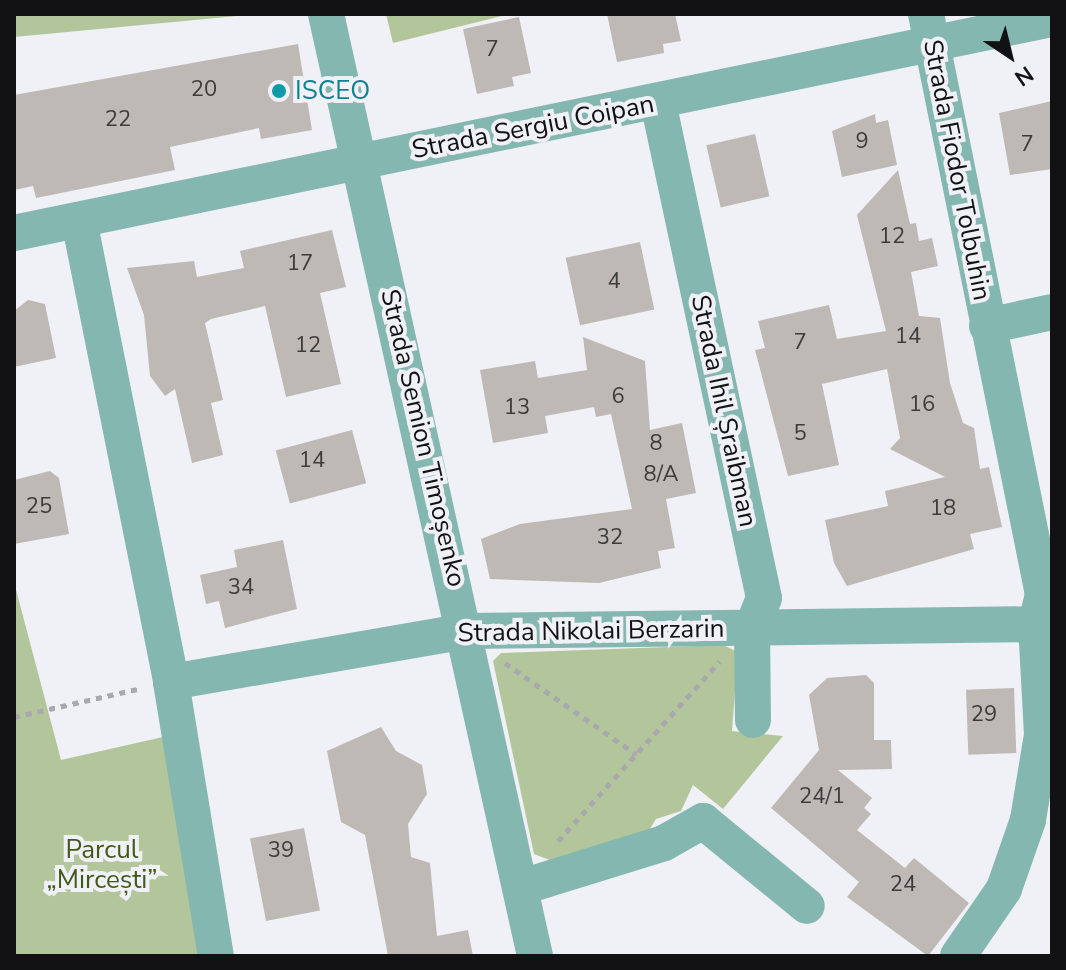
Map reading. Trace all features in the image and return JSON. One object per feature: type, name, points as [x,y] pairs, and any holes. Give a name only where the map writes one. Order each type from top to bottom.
[{"type":"street","name":"Strada Semion Timoșenko","points":[[326,14],[467,631],[535,956]]},
{"type":"street","name":"Strada Sergiu Coipan","points":[[14,233],[658,102],[929,30],[1052,19]]},
{"type":"street","name":"Strada Fiodor Tolbuhin","points":[[929,30],[1043,594],[1044,624],[1042,735],[1028,820],[1004,889],[958,956]]},
{"type":"street","name":"Strada Ihil Șraibman","points":[[658,102],[764,598],[752,627],[753,720]]},
{"type":"street","points":[[79,220],[171,682],[216,956]]},
{"type":"street","name":"Strada Fiodor Tolbuhin","points":[[987,326],[1052,312]]},
{"type":"street","name":"Strada Nikolai Berzarin","points":[[171,682],[467,631],[1044,624]]},
{"type":"street","points":[[522,887],[664,843],[703,821],[807,906]]},
{"type":"path","points":[[467,631],[636,754]]},
{"type":"path","points":[[522,887],[726,655]]},
{"type":"path","points":[[14,717],[171,682]]},
{"type":"green space","points":[[14,14],[260,14],[14,37]]},
{"type":"green space","points":[[386,14],[510,14],[393,43]]},
{"type":"green space","name":"Parcul „Mircești”","points":[[14,582],[61,760],[163,737],[216,956],[14,956]]},
{"type":"green space","points":[[723,645],[738,652],[732,731],[783,736],[723,809],[693,785],[681,811],[656,819],[645,837],[560,864],[534,854],[493,661],[501,653]]},
{"type":"building","points":[[607,14],[675,14],[681,41],[663,44],[664,53],[617,62]]},
{"type":"building","points":[[519,17],[531,73],[512,77],[514,86],[477,94],[463,29]]},
{"type":"building","points":[[298,44],[312,130],[261,139],[259,128],[170,147],[175,170],[36,198],[33,186],[14,190],[14,95]]},
{"type":"building","points":[[1052,101],[1052,169],[1010,175],[999,113]]},
{"type":"building","points":[[875,114],[876,123],[888,120],[897,165],[842,177],[832,131]]},
{"type":"building","points":[[755,134],[769,196],[721,208],[706,145]]},
{"type":"building","points":[[898,170],[910,224],[916,223],[919,241],[932,238],[938,266],[911,272],[919,316],[940,318],[950,383],[963,423],[974,428],[980,469],[989,467],[1002,527],[970,534],[974,549],[847,586],[834,563],[825,520],[888,506],[885,491],[945,477],[890,449],[900,438],[887,369],[822,384],[839,465],[788,476],[755,350],[765,348],[758,321],[829,305],[837,339],[886,331],[857,215]]},
{"type":"building","points":[[332,230],[346,287],[320,293],[341,384],[286,397],[265,306],[211,319],[205,323],[223,400],[211,403],[223,455],[192,463],[175,389],[165,396],[150,376],[144,315],[127,268],[194,261],[197,277],[244,268],[240,251]]},
{"type":"building","points":[[640,242],[654,309],[580,325],[566,258]]},
{"type":"building","points":[[28,300],[45,304],[56,358],[14,367],[14,311]]},
{"type":"building","points":[[583,337],[645,361],[650,430],[682,423],[696,493],[666,499],[675,548],[658,551],[661,568],[599,583],[490,579],[481,539],[520,524],[632,509],[611,414],[596,417],[594,407],[545,416],[548,433],[493,443],[480,370],[535,361],[538,378],[587,370]]},
{"type":"building","points":[[352,430],[366,483],[290,504],[276,450]]},
{"type":"building","points":[[50,471],[59,478],[69,534],[14,544],[14,480]]},
{"type":"building","points":[[283,540],[297,609],[225,628],[219,601],[206,604],[200,575],[237,567],[234,550]]},
{"type":"building","points":[[866,675],[874,683],[874,740],[891,740],[892,769],[838,770],[872,798],[864,808],[871,814],[857,830],[905,868],[914,858],[969,903],[928,956],[847,897],[859,882],[771,808],[819,750],[809,695],[827,678]]},
{"type":"building","points":[[1014,688],[1016,753],[968,755],[966,690]]},
{"type":"building","points":[[381,727],[396,751],[422,765],[427,794],[408,824],[411,857],[430,863],[437,936],[468,930],[473,956],[388,956],[365,835],[341,822],[327,751]]},
{"type":"building","points":[[304,828],[320,910],[266,921],[250,838]]},
{"type":"place","name":"ISCEO","points":[[279,91]]}]
